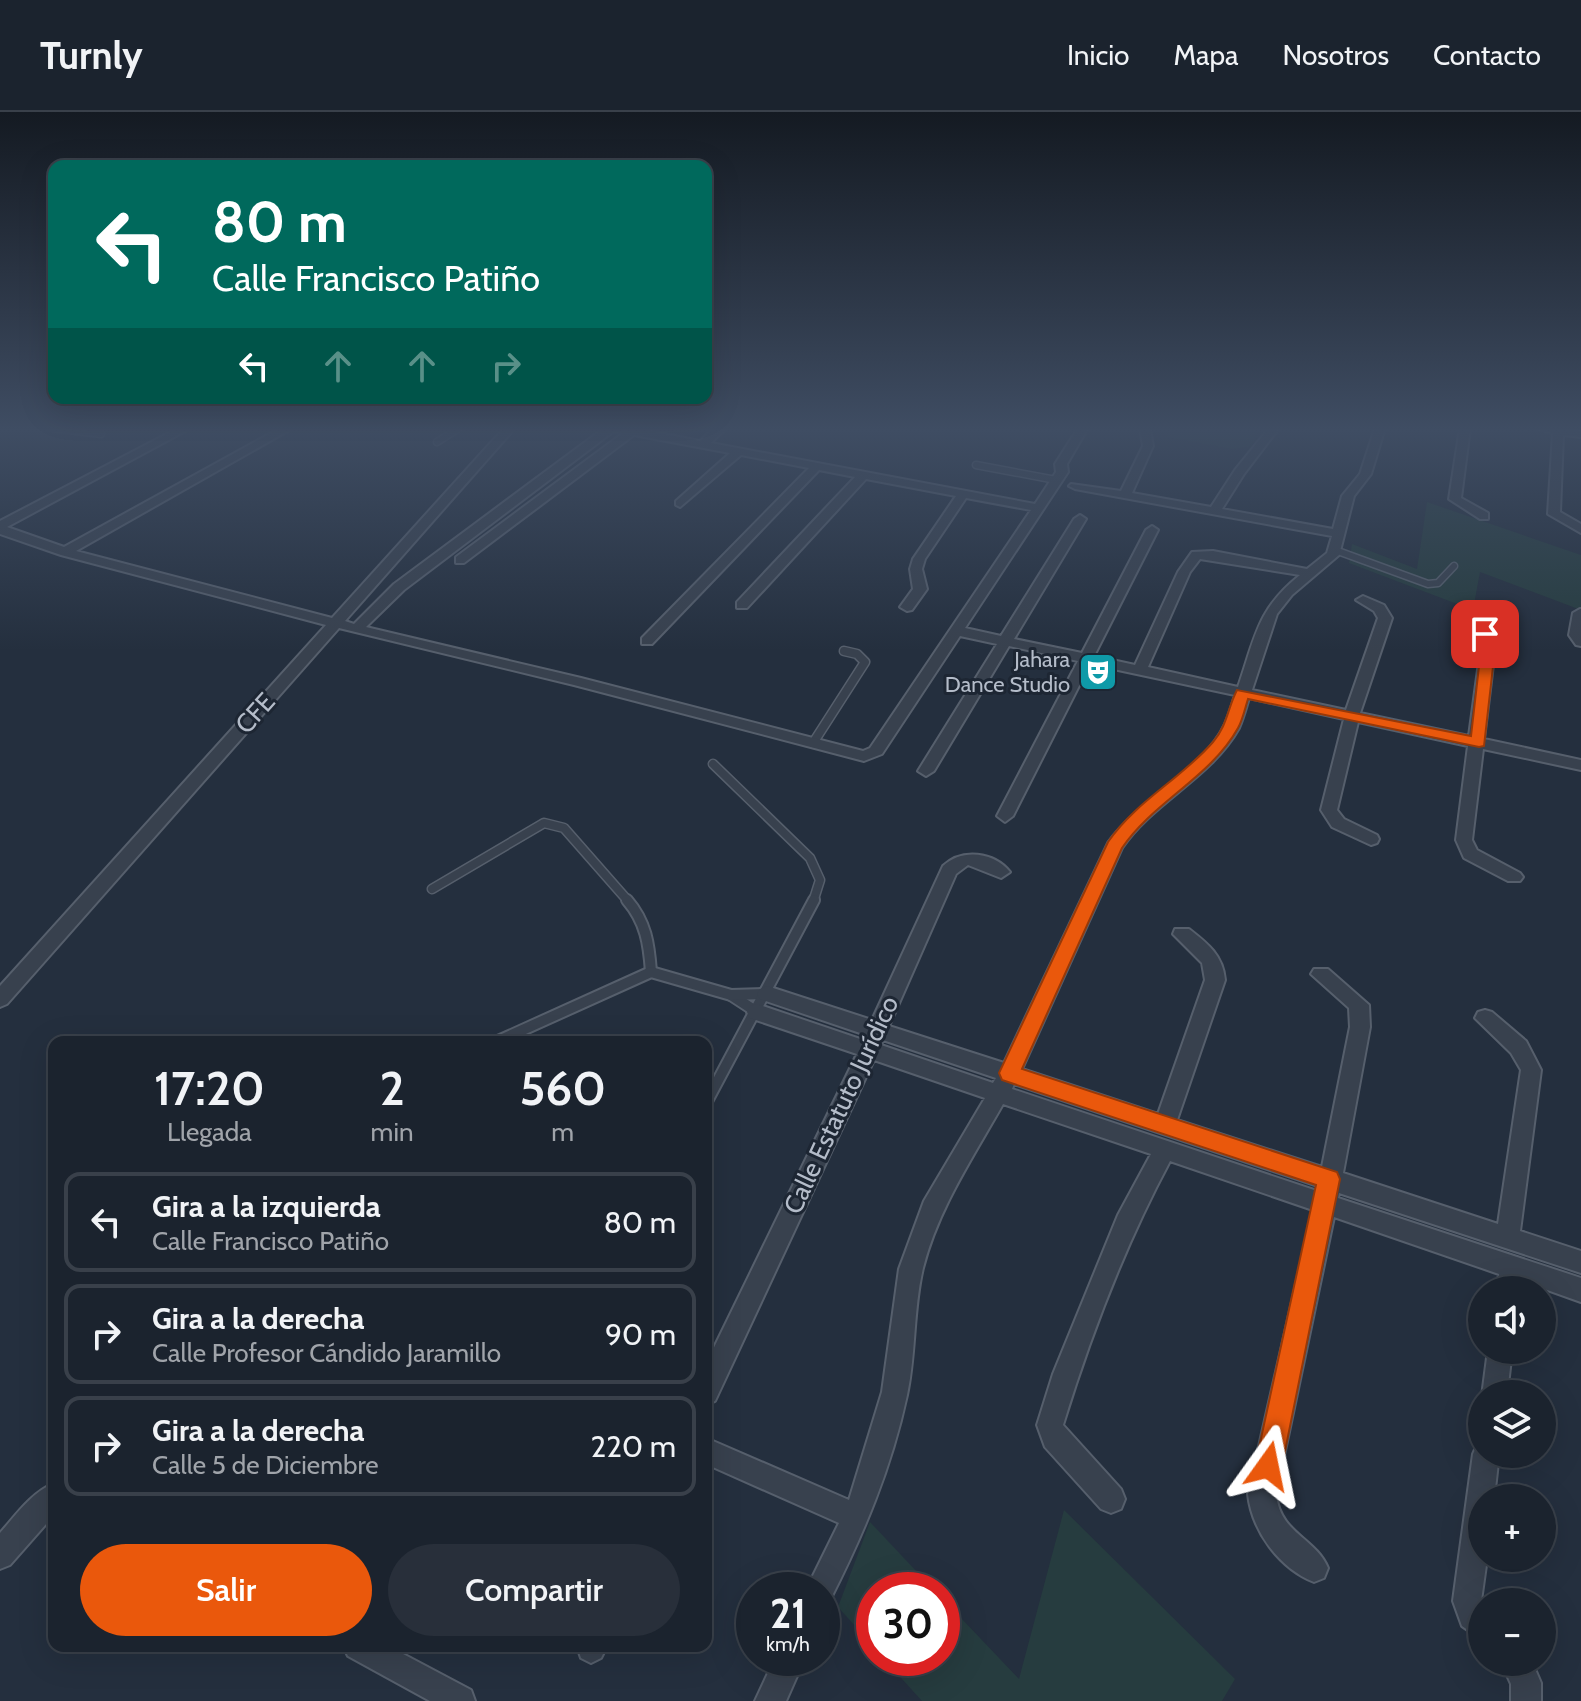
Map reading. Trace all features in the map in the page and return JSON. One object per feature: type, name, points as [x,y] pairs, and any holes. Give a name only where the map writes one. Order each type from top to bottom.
[{"type":"street","points":[[47,502],[0,527],[3,531],[65,552],[868,756],[876,751],[1042,502]]},
{"type":"street","points":[[65,552],[155,502]]},
{"type":"street","name":"CFE","points":[[0,999],[444,502]]},
{"type":"street","points":[[357,628],[399,587],[513,502]]},
{"type":"street","points":[[460,560],[537,502]]},
{"type":"street","points":[[647,641],[782,502]]},
{"type":"street","points":[[742,605],[838,502]]},
{"type":"street","points":[[907,607],[920,589],[917,564],[958,502]]},
{"type":"street","points":[[1009,502],[1038,508]]},
{"type":"street","points":[[1162,502],[1336,542]]},
{"type":"street","points":[[1214,512],[1220,502]]},
{"type":"street","points":[[829,1572],[857,1517],[882,1443],[895,1392],[917,1247],[932,1208],[1010,1073],[1114,847],[1129,825],[1218,746],[1232,726],[1273,607],[1287,592],[1329,561],[1346,502]]},
{"type":"street","points":[[1458,502],[1484,516]]},
{"type":"street","points":[[1555,502],[1554,514],[1581,529]]},
{"type":"street","points":[[926,771],[1080,519]]},
{"type":"street","points":[[1005,816],[1152,530]]},
{"type":"street","points":[[1139,671],[1188,564],[1198,554],[1312,574]]},
{"type":"street","points":[[1363,600],[1379,608],[1385,618],[1352,716],[1329,810],[1338,823],[1371,839]]},
{"type":"street","points":[[1580,613],[1576,635],[1581,642]]},
{"type":"street","points":[[1467,624],[1485,634],[1489,640],[1479,742],[1464,840],[1466,848],[1478,859],[1514,877]]},
{"type":"street","points":[[958,631],[1581,765]]},
{"type":"street","name":"Calle Estatuto Jurídico","points":[[712,1379],[873,1040],[949,870],[954,864],[971,858],[1001,872]]},
{"type":"street","points":[[1111,1499],[1054,1438],[1050,1425],[1066,1374],[1129,1215],[1165,1137],[1215,980],[1216,969],[1211,958],[1182,934]]},
{"type":"street","points":[[1314,1568],[1270,1527],[1262,1509],[1262,1494],[1326,1204],[1361,1014],[1352,998],[1321,974]]},
{"type":"street","points":[[767,994],[794,1014]]},
{"type":"street","points":[[757,1012],[794,1014],[873,1040],[1010,1073],[1505,1276]]},
{"type":"street","points":[[1485,1018],[1527,1056],[1531,1070],[1508,1238]]},
{"type":"street","points":[[873,1040],[997,1093],[1329,1179],[1581,1262]]},
{"type":"street","points":[[1556,1286],[1581,1290]]},
{"type":"street","points":[[712,1454],[857,1517]]},
{"type":"street","points":[[1469,1588],[1484,1468]]},
{"type":"street","points":[[0,1555],[48,1502]]},
{"type":"street","points":[[369,1652],[460,1701]]},
{"type":"street","points":[[770,1701],[782,1676]]},
{"type":"street","points":[[1523,1676],[1526,1701]]},
{"type":"lane","points":[[1336,542],[1428,584],[1438,583],[1454,566]]},
{"type":"lane","points":[[813,743],[865,662],[857,654],[844,651]]},
{"type":"lane","points":[[712,1092],[812,906],[820,880],[810,858],[713,764]]},
{"type":"lane","points":[[432,889],[534,827],[555,824],[564,828],[639,914],[648,938],[651,972]]},
{"type":"lane","points":[[509,1036],[651,972],[731,995],[757,1012]]},
{"type":"lane","points":[[731,995],[767,994]]},
{"type":"green space","points":[[1427,502],[1581,555],[1581,610],[1480,572],[1473,610],[1349,563],[1352,544],[1417,569]]},
{"type":"green space","points":[[1064,1510],[1235,1679],[1222,1701],[922,1701],[899,1676],[960,1676],[960,1617],[1019,1679]]},
{"type":"green space","points":[[870,1522],[917,1572],[856,1572],[856,1627],[840,1609],[840,1602]]},
{"type":"place","name":"Jahara Dance Studio","points":[[1098,672]]},
{"type":"route","points":[[1268,1466],[1329,1179],[1010,1073],[1114,847],[1129,825],[1194,771],[1218,746],[1232,726],[1242,693],[1479,742],[1489,640],[1485,634]]}]
